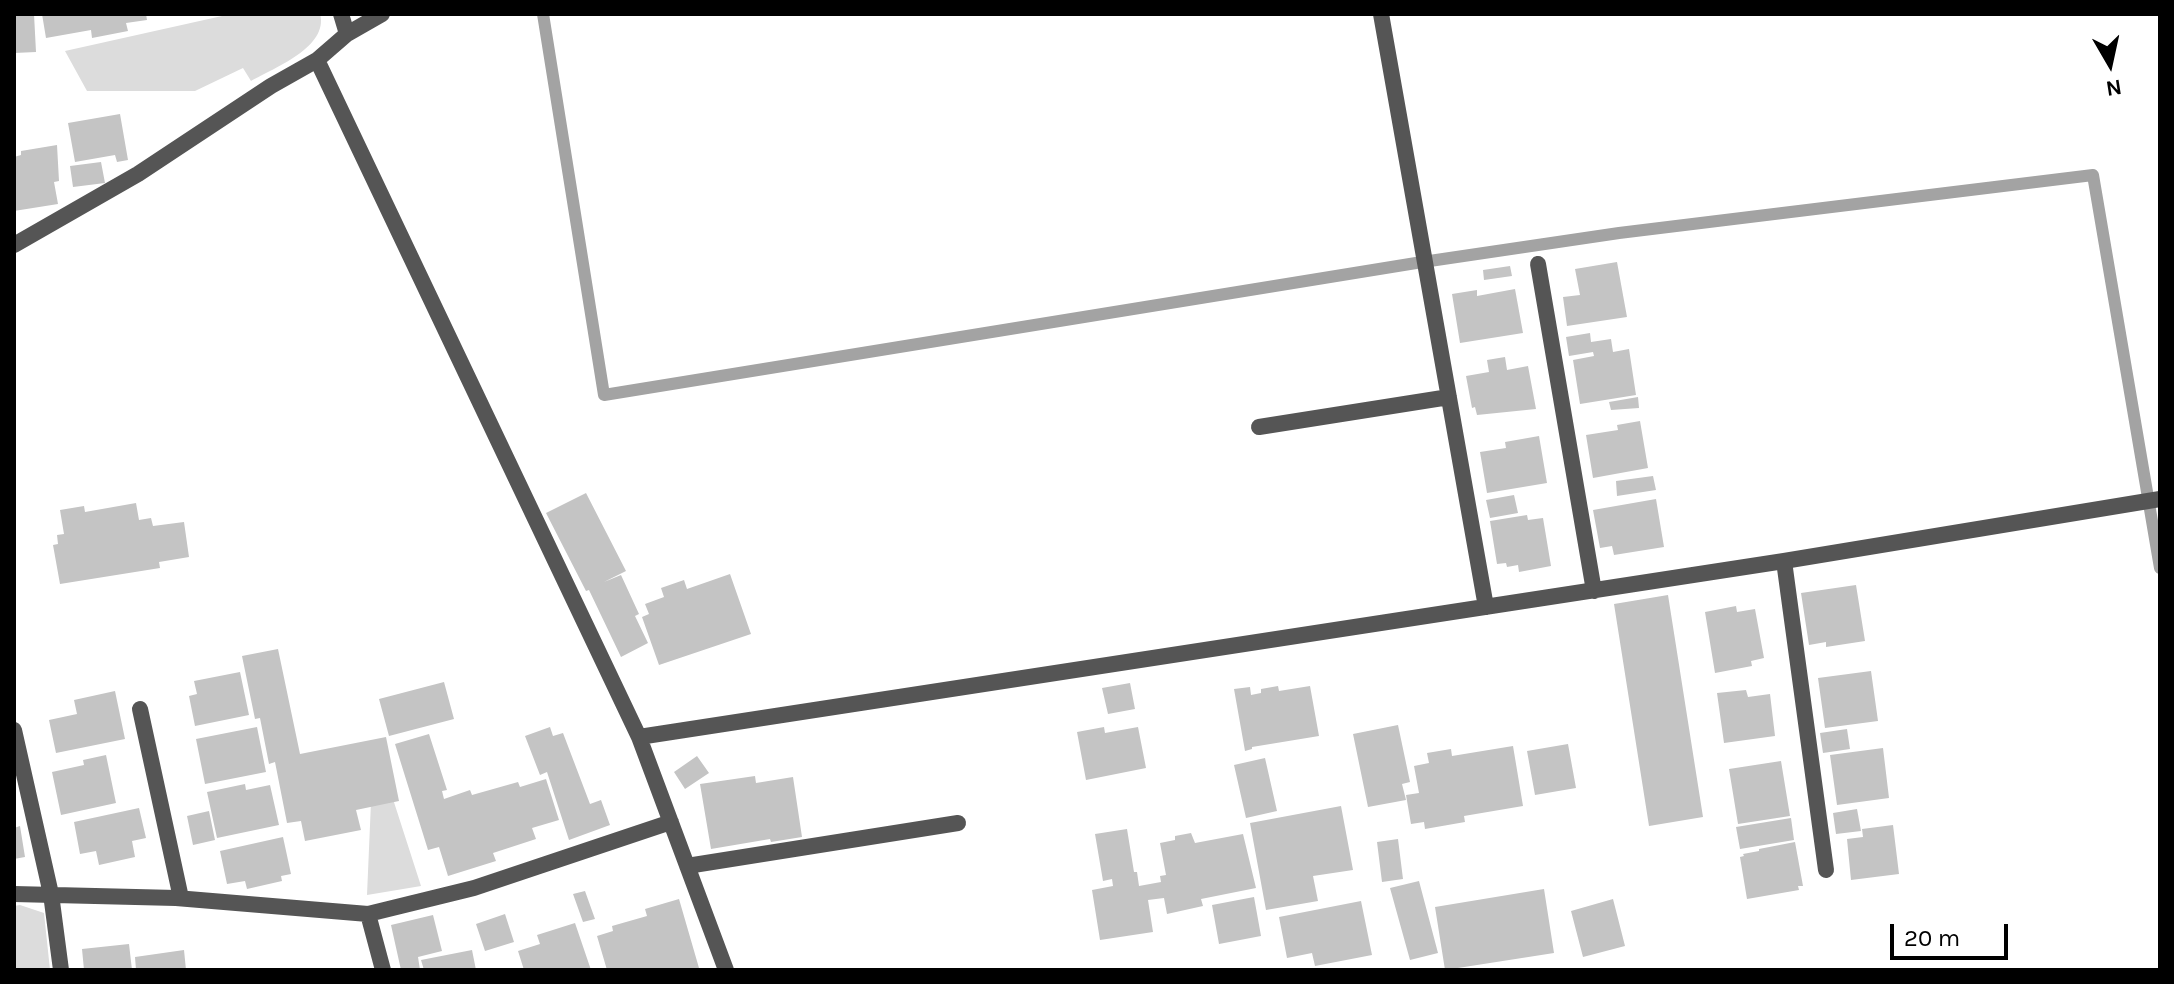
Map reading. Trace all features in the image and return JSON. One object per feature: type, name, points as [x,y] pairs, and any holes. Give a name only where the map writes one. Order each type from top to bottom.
[{"type":"street","points":[[341,14],[347,34]]},
{"type":"street","points":[[14,245],[138,174],[271,86],[317,60],[347,34],[382,14]]},
{"type":"street","points":[[1381,14],[1486,607]]},
{"type":"street","points":[[317,60],[639,737],[726,970]]},
{"type":"street","points":[[1538,264],[1594,591]]},
{"type":"street","points":[[1259,427],[1449,397]]},
{"type":"street","points":[[639,737],[1594,591],[2160,499]]},
{"type":"street","points":[[1784,561],[1826,870]]},
{"type":"street","points":[[140,709],[181,898]]},
{"type":"street","points":[[14,730],[51,894],[61,970]]},
{"type":"street","points":[[14,894],[181,898],[368,914],[474,888],[671,822]]},
{"type":"street","points":[[687,866],[958,823]]},
{"type":"street","points":[[368,914],[383,970]]},
{"type":"shaded area","points":[[231,14],[320,14],[321,26],[316,37],[298,55],[251,81],[243,68],[195,91],[87,91],[65,51]]},
{"type":"shaded area","points":[[392,796],[421,886],[367,895],[371,802]]},
{"type":"shaded area","points":[[14,906],[44,913],[50,970],[14,970]]},
{"type":"building","points":[[14,14],[34,14],[36,52],[14,53]]},
{"type":"building","points":[[42,14],[146,14],[147,20],[126,23],[128,31],[92,38],[91,30],[46,38]]},
{"type":"building","points":[[120,114],[128,160],[117,162],[115,155],[75,162],[68,123]]},
{"type":"building","points":[[57,145],[59,181],[54,182],[58,204],[14,211],[14,157],[21,155],[21,151]]},
{"type":"building","points":[[101,162],[105,183],[73,187],[70,166]]},
{"type":"building","points":[[1617,262],[1627,317],[1567,326],[1563,297],[1580,295],[1575,269]]},
{"type":"building","points":[[1510,266],[1512,276],[1484,280],[1483,270]]},
{"type":"building","points":[[1515,289],[1523,333],[1460,343],[1452,294],[1477,290],[1477,296]]},
{"type":"building","points":[[1590,333],[1591,342],[1611,339],[1613,352],[1629,349],[1636,395],[1580,404],[1573,360],[1594,356],[1593,352],[1569,356],[1566,337]]},
{"type":"building","points":[[1505,357],[1507,370],[1528,366],[1536,409],[1477,415],[1475,407],[1472,408],[1466,376],[1489,372],[1487,360]]},
{"type":"building","points":[[1638,397],[1639,408],[1611,410],[1609,402]]},
{"type":"building","points":[[1640,421],[1648,468],[1593,478],[1586,435],[1618,430],[1617,425]]},
{"type":"building","points":[[1539,436],[1547,483],[1487,493],[1480,452],[1506,448],[1505,442]]},
{"type":"building","points":[[1653,476],[1656,490],[1617,496],[1616,481]]},
{"type":"building","points":[[586,493],[626,571],[604,582],[621,575],[648,643],[621,657],[589,590],[586,591],[546,513]]},
{"type":"building","points":[[1514,495],[1518,513],[1490,518],[1486,500]]},
{"type":"building","points":[[1656,499],[1664,547],[1614,555],[1612,546],[1600,548],[1593,510]]},
{"type":"building","points":[[136,503],[139,520],[151,518],[153,526],[184,522],[189,557],[159,562],[160,568],[60,584],[53,545],[58,544],[57,535],[64,534],[60,510],[84,506],[85,512]]},
{"type":"building","points":[[1527,515],[1528,520],[1543,518],[1551,566],[1519,572],[1518,565],[1507,567],[1506,563],[1497,564],[1490,521]]},
{"type":"building","points":[[730,574],[751,634],[659,665],[642,617],[649,614],[645,604],[664,597],[661,588],[684,580],[687,589]]},
{"type":"building","points":[[1856,585],[1865,641],[1826,647],[1826,642],[1809,645],[1801,593]]},
{"type":"building","points":[[1668,595],[1703,817],[1649,826],[1614,604]]},
{"type":"building","points":[[1736,606],[1737,612],[1755,609],[1764,658],[1751,661],[1752,666],[1715,673],[1705,612]]},
{"type":"building","points":[[278,649],[300,754],[386,737],[399,801],[356,810],[361,830],[305,841],[301,821],[287,823],[275,762],[269,764],[260,718],[255,719],[242,656]]},
{"type":"building","points":[[1871,671],[1878,721],[1825,728],[1818,678]]},
{"type":"building","points":[[240,672],[249,715],[195,726],[189,696],[197,694],[194,681]]},
{"type":"building","points":[[444,682],[454,719],[389,736],[379,699]]},
{"type":"building","points":[[1130,683],[1135,709],[1108,714],[1102,688]]},
{"type":"building","points":[[1278,686],[1279,691],[1310,686],[1319,736],[1252,747],[1245,751],[1234,689],[1250,687],[1251,695],[1261,693],[1261,689]]},
{"type":"building","points":[[1746,690],[1748,697],[1770,694],[1775,736],[1724,743],[1717,693]]},
{"type":"building","points":[[115,691],[125,739],[56,753],[49,720],[77,714],[74,700]]},
{"type":"building","points":[[1398,725],[1410,782],[1402,784],[1406,800],[1368,807],[1353,734]]},
{"type":"building","points":[[257,727],[266,772],[205,784],[196,739]]},
{"type":"building","points":[[550,727],[553,736],[563,733],[590,804],[601,800],[610,825],[569,840],[547,772],[540,775],[525,736]]},
{"type":"building","points":[[1104,727],[1105,733],[1138,727],[1146,768],[1086,780],[1077,732]]},
{"type":"building","points":[[1847,729],[1850,749],[1823,753],[1820,733]]},
{"type":"building","points":[[429,734],[447,790],[442,791],[444,799],[470,790],[472,795],[518,782],[520,787],[546,779],[559,820],[532,828],[536,839],[493,853],[496,861],[448,876],[439,847],[428,850],[395,744]]},
{"type":"building","points":[[1568,744],[1576,788],[1535,795],[1527,751]]},
{"type":"building","points":[[1513,746],[1523,806],[1464,816],[1465,822],[1425,829],[1424,822],[1411,824],[1406,795],[1419,793],[1414,766],[1429,763],[1427,753],[1451,749],[1452,756]]},
{"type":"building","points":[[1883,748],[1889,798],[1837,805],[1830,755]]},
{"type":"building","points":[[106,755],[116,803],[61,815],[52,772],[84,765],[83,760]]},
{"type":"building","points":[[697,756],[709,773],[685,789],[674,772]]},
{"type":"building","points":[[1265,758],[1277,811],[1246,818],[1234,765]]},
{"type":"building","points":[[1781,761],[1790,816],[1738,824],[1729,769]]},
{"type":"building","points":[[755,776],[756,783],[793,777],[802,837],[711,849],[700,784]]},
{"type":"building","points":[[245,784],[246,790],[270,785],[279,825],[217,838],[207,792]]},
{"type":"building","points":[[1341,806],[1353,870],[1313,876],[1318,901],[1266,910],[1250,823]]},
{"type":"building","points":[[139,808],[146,838],[132,841],[135,857],[99,865],[96,851],[80,854],[74,822]]},
{"type":"building","points":[[1857,809],[1861,831],[1836,834],[1833,813]]},
{"type":"building","points":[[209,811],[215,840],[193,845],[187,816]]},
{"type":"building","points":[[1791,818],[1794,840],[1740,849],[1736,827]]},
{"type":"building","points":[[1893,825],[1899,874],[1851,880],[1847,839],[1863,837],[1862,829]]},
{"type":"building","points":[[20,826],[25,857],[14,859],[14,828]]},
{"type":"building","points":[[1127,829],[1139,886],[1161,882],[1160,876],[1166,875],[1160,843],[1191,833],[1195,843],[1243,834],[1256,888],[1201,899],[1203,906],[1167,914],[1164,898],[1148,900],[1153,932],[1100,940],[1092,890],[1113,886],[1112,879],[1103,881],[1095,834]]},
{"type":"building","points":[[283,837],[291,874],[281,876],[282,881],[247,889],[245,881],[227,884],[220,851]]},
{"type":"building","points":[[1398,839],[1403,879],[1382,882],[1377,842]]},
{"type":"building","points":[[1795,842],[1803,886],[1798,886],[1799,890],[1747,899],[1740,857],[1759,849]]},
{"type":"building","points":[[1419,881],[1438,953],[1410,960],[1390,888]]},
{"type":"building","points":[[1544,889],[1554,953],[1445,970],[1435,907]]},
{"type":"building","points":[[585,891],[595,919],[583,922],[573,894]]},
{"type":"building","points":[[1254,897],[1261,936],[1219,944],[1212,905]]},
{"type":"building","points":[[679,899],[699,968],[607,970],[597,936],[613,931],[612,926],[647,916],[645,909]]},
{"type":"building","points":[[1613,899],[1625,946],[1583,957],[1571,911]]},
{"type":"building","points":[[1361,901],[1372,955],[1315,966],[1312,953],[1287,958],[1279,917]]},
{"type":"building","points":[[505,914],[514,942],[485,951],[476,924]]},
{"type":"building","points":[[433,915],[442,951],[418,957],[420,970],[401,970],[391,925]]},
{"type":"building","points":[[575,923],[591,970],[524,970],[518,951],[540,944],[537,935]]},
{"type":"building","points":[[129,944],[132,970],[84,970],[82,949]]},
{"type":"building","points":[[184,950],[186,970],[136,970],[135,957]]},
{"type":"building","points":[[472,950],[476,970],[424,970],[421,960]]},
{"type":"waterway","points":[[543,14],[604,395],[1619,233],[2093,175],[2160,568]]}]
